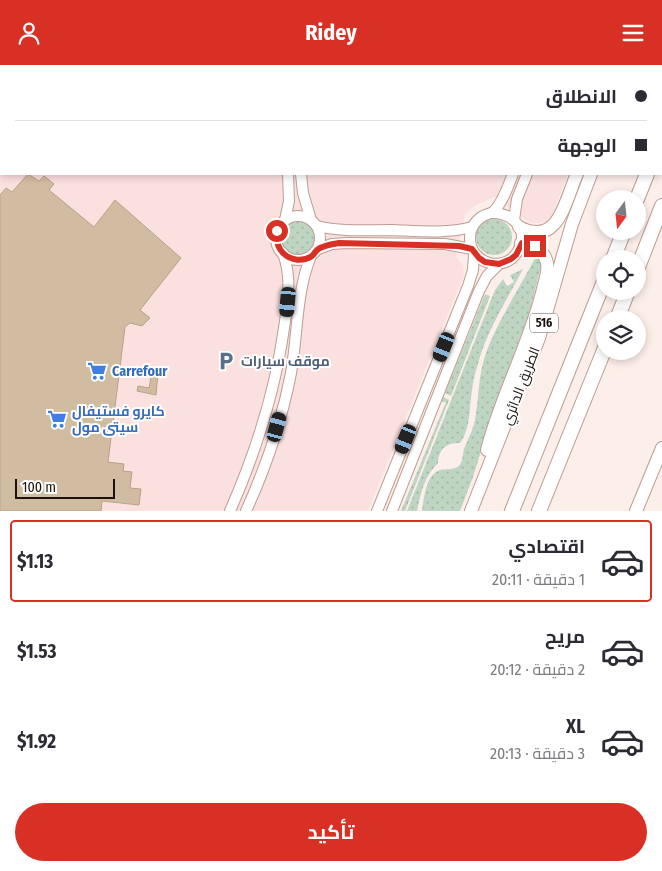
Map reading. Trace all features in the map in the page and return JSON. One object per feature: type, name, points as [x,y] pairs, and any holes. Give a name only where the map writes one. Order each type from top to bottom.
[{"type":"highway","points":[[516,223],[535,232],[546,230],[555,224],[561,215],[577,175]]},
{"type":"highway","name":"الطريق الدائري","points":[[471,511],[540,338],[566,242],[591,175]]},
{"type":"highway","points":[[641,190],[647,175]]},
{"type":"highway","points":[[645,250],[662,206]]},
{"type":"highway","points":[[488,469],[487,454],[490,441],[501,405],[531,327],[547,271],[546,259],[542,252],[530,244],[522,243]]},
{"type":"highway","points":[[512,511],[597,300]]},
{"type":"highway","points":[[539,511],[600,360]]},
{"type":"highway","points":[[636,511],[662,448]]},
{"type":"highway","points":[[502,511],[522,485]]},
{"type":"street","points":[[285,220],[290,192],[288,175]]},
{"type":"street","points":[[246,511],[268,454],[285,400],[304,278],[320,235],[303,193],[301,175]]},
{"type":"street","points":[[377,511],[468,286],[473,270],[473,251],[470,238],[472,227],[479,219],[492,213],[502,198],[513,175]]},
{"type":"street","points":[[392,511],[479,291],[487,276],[499,264],[516,255],[522,243],[516,223],[517,199],[527,175]]},
{"type":"street","points":[[492,213],[508,215],[516,223]]},
{"type":"street","points":[[230,511],[249,468],[260,435],[277,370],[287,312],[289,285],[288,269],[277,245],[276,236],[279,227],[285,220],[295,216],[306,217],[314,223],[346,230],[438,231],[472,227]]},
{"type":"street","points":[[282,253],[293,259],[300,260],[332,244],[444,244],[473,251],[485,262],[499,264]]},
{"type":"shaded area","points":[[0,175],[568,175],[552,215],[546,222],[530,223],[494,197],[476,205],[465,214],[456,256],[463,265],[464,275],[368,511],[0,511]]},
{"type":"green space","points":[[299,219],[306,220],[312,224],[316,230],[316,244],[312,250],[306,254],[299,255],[292,254],[286,250],[282,244],[281,237],[282,230],[286,224],[292,220]]},
{"type":"green space","points":[[494,219],[506,225],[512,237],[506,249],[494,255],[482,249],[476,237],[482,225]]},
{"type":"green space","points":[[536,256],[541,266],[530,311],[495,406],[473,477],[460,511],[422,511],[426,490],[432,475],[440,470],[458,467],[462,460],[475,420],[485,356],[502,318]]},
{"type":"green space","points":[[523,269],[483,348],[471,393],[466,432],[460,443],[444,447],[438,458],[438,463],[429,474],[424,485],[417,511],[407,511],[495,290],[503,279],[507,286],[514,282],[510,275]]},
{"type":"green space","points":[[485,294],[490,296],[451,396],[445,393]]},
{"type":"green space","points":[[443,397],[449,400],[405,511],[401,511],[446,402],[441,402]]},
{"type":"building","name":"كايرو فستيفال سيتى مول","points":[[27,175],[39,181],[44,176],[54,184],[49,190],[94,227],[115,200],[181,258],[140,310],[150,318],[142,326],[130,323],[125,327],[108,462],[124,464],[123,471],[132,472],[130,488],[141,489],[139,505],[102,501],[101,511],[0,511],[0,195],[6,188],[12,192]]},
{"type":"building","points":[[152,372],[158,373],[156,395],[137,391],[138,386],[149,388]]},
{"type":"place","name":"موقف سيارات","points":[[226,361]]},
{"type":"place","name":"Carrefour","points":[[97,371]]},
{"type":"place","name":"كايرو فستيفال سيتى مول","points":[[57,419]]},
{"type":"route","points":[[277,231],[276,240],[279,249],[288,257],[300,260],[306,259],[324,246],[339,243],[438,244],[472,249],[485,262],[499,264],[505,263],[516,255],[522,243],[535,246]]}]
